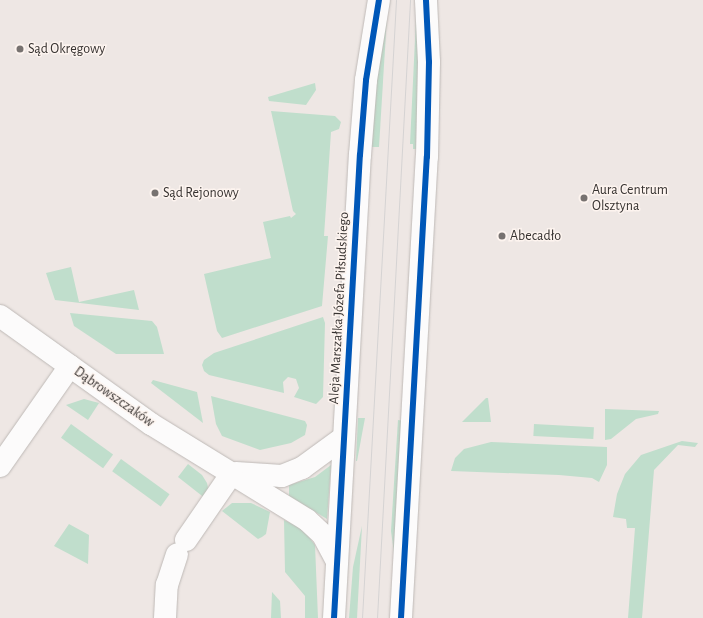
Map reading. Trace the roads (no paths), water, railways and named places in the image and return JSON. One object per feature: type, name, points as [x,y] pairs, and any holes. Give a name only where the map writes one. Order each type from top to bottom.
[{"type":"street","name":"Aleja Marszałka Józefa Piłsudskiego","points":[[334,618],[336,560],[362,120],[379,0]]},
{"type":"street","points":[[401,618],[427,157],[429,62],[426,0]]},
{"type":"street","name":"Dąbrowszczaków","points":[[0,316],[151,424],[232,472],[307,520],[323,535],[336,560]]},
{"type":"street","points":[[0,466],[70,366]]},
{"type":"street","name":"Dąbrowszczaków","points":[[232,472],[282,476],[302,468],[343,438]]},
{"type":"street","points":[[165,618],[167,585],[182,548],[232,472]]},
{"type":"tram line","points":[[362,618],[396,0]]},
{"type":"tram line","points":[[377,618],[410,0]]},
{"type":"place","name":"Sąd Okręgowy","points":[[20,49]]},
{"type":"place","name":"Sąd Rejonowy","points":[[155,193]]},
{"type":"place","name":"Aura Centrum Olsztyna","points":[[584,198]]},
{"type":"place","name":"Abecadło","points":[[502,236]]}]
